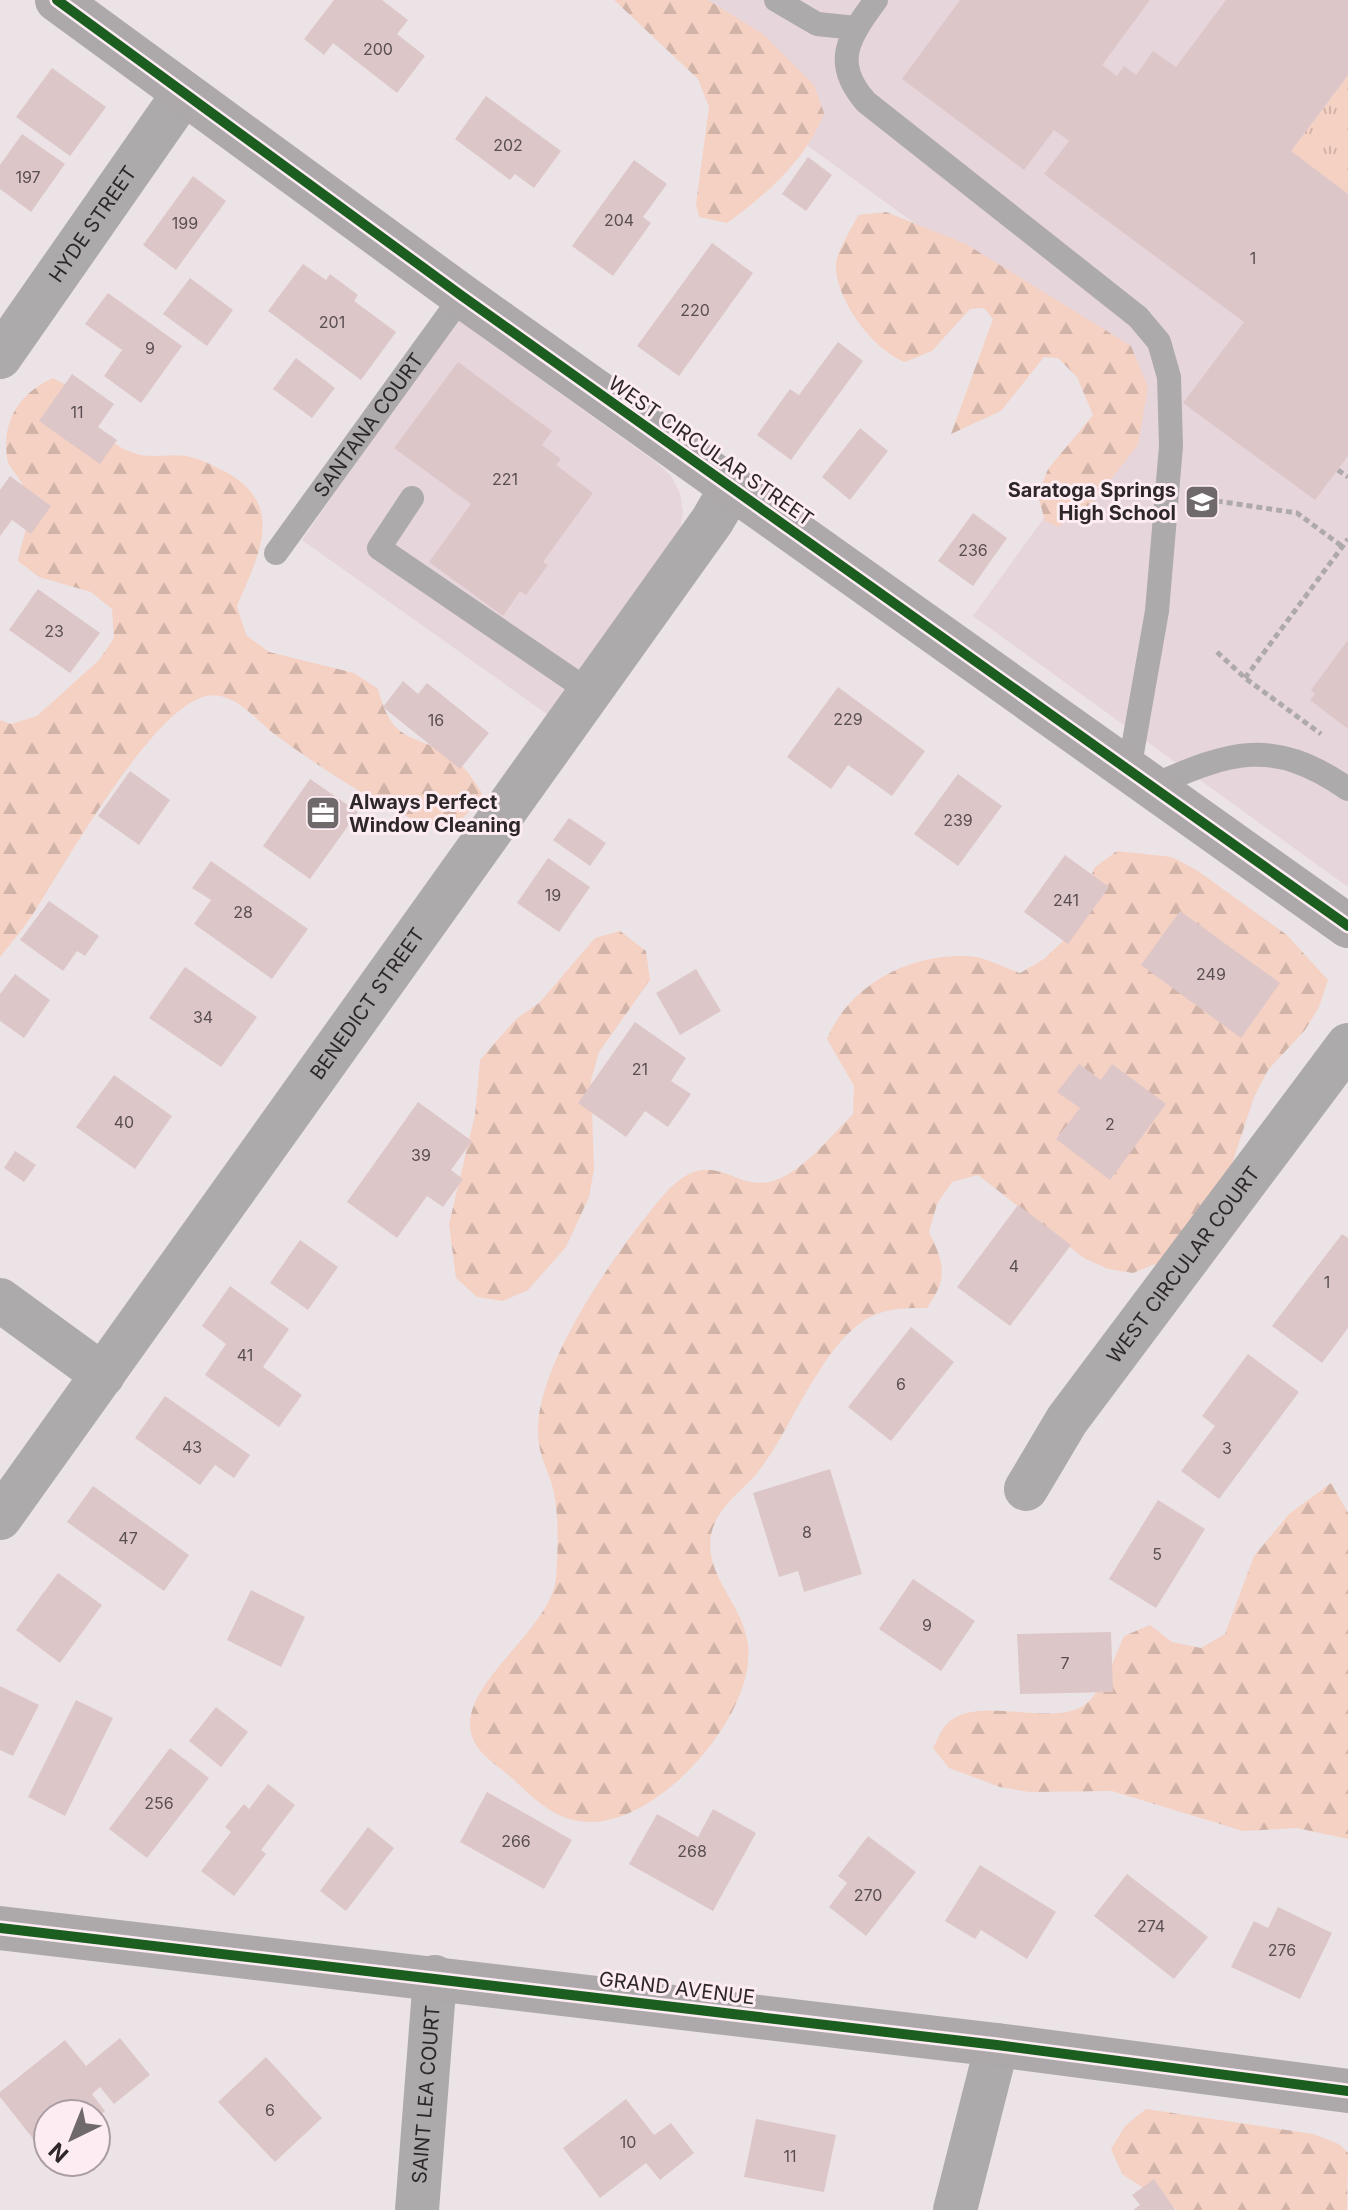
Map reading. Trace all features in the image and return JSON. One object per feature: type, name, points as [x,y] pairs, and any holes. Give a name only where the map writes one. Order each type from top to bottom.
[{"type":"street","name":"WEST CIRCULAR STREET","points":[[57,0],[462,296],[1348,926]]},
{"type":"street","name":"HYDE STREET","points":[[0,357],[184,93]]},
{"type":"street","name":"BENEDICT STREET","points":[[0,1518],[712,521],[732,487]]},
{"type":"street","name":"WEST CIRCULAR COURT","points":[[1026,1489],[1067,1420],[1348,1045]]},
{"type":"street","points":[[0,1300],[103,1375]]},
{"type":"street","name":"GRAND AVENUE","points":[[0,1928],[435,1977],[1348,2091]]},
{"type":"street","name":"SAINT LEA COURT","points":[[417,2210],[435,1977]]},
{"type":"street","points":[[955,2210],[997,2045]]},
{"type":"lane","points":[[776,0],[817,24],[856,28]]},
{"type":"lane","points":[[876,0],[847,47],[846,67],[852,87],[866,102],[1138,317],[1159,342],[1169,377],[1166,530],[1145,692],[1140,778],[1248,752],[1294,760],[1348,789]]},
{"type":"lane","name":"SANTANA COURT","points":[[276,553],[462,296]]},
{"type":"lane","points":[[412,498],[379,548],[590,692]]},
{"type":"path","points":[[1338,470],[1348,477]]},
{"type":"path","points":[[1192,497],[1297,513],[1343,547]]},
{"type":"path","points":[[1245,678],[1348,539]]},
{"type":"path","points":[[1217,652],[1245,678],[1322,735]]},
{"type":"shaded area","name":"Saratoga Springs High School","points":[[669,0],[1348,0],[1348,887],[973,616],[1139,386],[779,125]]},
{"type":"shaded area","points":[[457,319],[657,463],[671,476],[680,493],[683,512],[680,531],[551,717],[302,540]]},
{"type":"green space","points":[[614,0],[708,0],[763,34],[814,85],[824,113],[807,146],[784,175],[727,223],[699,217],[696,204],[709,107],[698,79]]},
{"type":"green space","points":[[1348,75],[1348,194],[1291,151]]},
{"type":"green space","points":[[886,212],[966,244],[1131,346],[1148,387],[1138,445],[1093,502],[1058,527],[1045,521],[1038,495],[1048,469],[1093,415],[1077,377],[1058,358],[1044,357],[1001,411],[951,434],[993,319],[984,308],[970,309],[932,351],[905,362],[881,347],[869,335],[842,294],[836,266],[841,247],[858,215]]},
{"type":"green space","points":[[53,378],[76,391],[91,422],[119,446],[145,456],[196,458],[245,485],[256,500],[262,516],[259,551],[237,606],[246,635],[269,652],[354,673],[378,689],[384,709],[400,731],[444,752],[471,776],[482,793],[466,815],[455,823],[442,826],[405,816],[331,773],[273,733],[234,701],[216,695],[206,696],[184,707],[135,758],[87,827],[33,914],[0,957],[0,720],[11,724],[37,716],[99,660],[114,638],[112,609],[91,592],[39,577],[18,561],[30,507],[25,489],[8,463],[7,435],[10,422],[22,401],[30,392]]},
{"type":"green space","points":[[1117,851],[1172,857],[1198,871],[1287,935],[1328,980],[1319,1007],[1305,1030],[1268,1070],[1254,1097],[1228,1176],[1158,1263],[1133,1273],[1108,1269],[1084,1258],[978,1175],[952,1182],[937,1204],[929,1232],[942,1271],[938,1288],[927,1308],[895,1309],[877,1314],[859,1324],[842,1340],[826,1360],[761,1468],[725,1507],[714,1524],[710,1550],[713,1564],[740,1617],[748,1645],[746,1673],[737,1702],[721,1731],[674,1784],[620,1817],[593,1822],[558,1815],[483,1754],[476,1745],[470,1725],[474,1704],[537,1620],[550,1599],[556,1578],[557,1513],[553,1487],[540,1450],[539,1416],[547,1384],[579,1315],[622,1249],[661,1198],[679,1180],[694,1172],[708,1170],[747,1181],[761,1183],[776,1180],[807,1160],[853,1114],[854,1086],[827,1039],[850,1003],[866,988],[903,967],[945,957],[980,958],[1020,973],[1044,959],[1063,941],[1095,867]]},
{"type":"green space","points":[[620,931],[646,951],[650,980],[599,1052],[591,1080],[594,1169],[589,1197],[566,1247],[528,1290],[503,1301],[477,1297],[456,1278],[449,1224],[475,1115],[480,1060],[516,1019],[539,1003],[595,938]]},
{"type":"green space","points":[[1331,1483],[1348,1513],[1348,1839],[1297,1828],[1243,1831],[1112,1791],[1029,1792],[1000,1787],[949,1768],[933,1748],[945,1726],[958,1716],[975,1711],[1057,1713],[1074,1710],[1088,1702],[1100,1688],[1124,1636],[1150,1625],[1172,1642],[1201,1648],[1225,1634],[1254,1556],[1289,1514]]},
{"type":"green space","points":[[1146,2109],[1313,2134],[1339,2144],[1348,2153],[1347,2210],[1177,2210],[1122,2174],[1111,2149],[1125,2126]]},
{"type":"building","points":[[334,0],[382,0],[408,20],[397,34],[425,56],[397,93],[333,43],[324,55],[304,39]]},
{"type":"building","points":[[960,0],[1150,0],[1102,65],[1117,76],[1124,66],[1136,75],[1153,51],[1176,67],[1226,0],[1348,0],[1348,75],[1291,151],[1348,194],[1348,456],[1315,500],[1183,403],[1244,322],[1044,174],[1069,141],[1054,130],[1024,170],[902,79]]},
{"type":"building","points":[[52,68],[106,107],[70,156],[16,117]]},
{"type":"building","points":[[486,96],[561,151],[534,188],[515,174],[510,180],[455,139]]},
{"type":"building","points":[[22,134],[65,164],[31,212],[0,189],[0,165]]},
{"type":"building","points":[[808,157],[832,175],[806,211],[782,194]]},
{"type":"building","points":[[634,160],[667,184],[643,217],[651,223],[613,276],[572,246]]},
{"type":"building","points":[[193,176],[226,201],[176,270],[143,245]]},
{"type":"building","points":[[712,243],[753,273],[679,376],[637,346]]},
{"type":"building","points":[[303,264],[326,280],[330,274],[358,295],[354,301],[396,332],[361,380],[268,311]]},
{"type":"building","points":[[190,278],[233,310],[207,346],[163,314]]},
{"type":"building","points":[[108,293],[182,346],[141,403],[104,376],[122,350],[85,324]]},
{"type":"building","points":[[838,342],[863,361],[791,460],[757,435],[790,389],[799,395]]},
{"type":"building","points":[[296,358],[335,388],[312,418],[273,389]]},
{"type":"building","points":[[458,362],[552,431],[542,445],[561,459],[556,465],[593,493],[543,562],[548,565],[526,595],[520,591],[503,616],[429,562],[471,504],[394,448]]},
{"type":"building","points":[[72,374],[114,404],[98,427],[117,440],[100,464],[39,421]]},
{"type":"building","points":[[860,428],[888,451],[850,500],[822,477]]},
{"type":"building","points":[[10,476],[51,506],[31,534],[12,520],[0,536],[0,490]]},
{"type":"building","points":[[973,513],[1007,538],[973,586],[938,561]]},
{"type":"building","points":[[38,589],[100,633],[70,673],[9,630]]},
{"type":"building","points":[[1348,640],[1348,729],[1310,700],[1315,694],[1311,690]]},
{"type":"building","points":[[403,681],[418,694],[427,683],[489,733],[460,769],[383,707]]},
{"type":"building","points":[[838,687],[925,751],[892,796],[848,765],[831,789],[787,757]]},
{"type":"building","points":[[130,771],[170,800],[139,845],[98,816]]},
{"type":"building","points":[[958,774],[1002,806],[958,866],[914,834]]},
{"type":"building","points":[[310,779],[358,812],[310,879],[263,846]]},
{"type":"building","points":[[569,818],[606,843],[590,866],[553,840]]},
{"type":"building","points":[[1065,855],[1109,887],[1068,944],[1024,912]]},
{"type":"building","points":[[548,858],[590,887],[559,932],[517,903]]},
{"type":"building","points":[[211,861],[308,929],[272,979],[194,924],[211,900],[192,888]]},
{"type":"building","points":[[49,901],[99,936],[85,956],[77,951],[63,971],[20,940]]},
{"type":"building","points":[[1180,911],[1280,983],[1241,1038],[1141,965]]},
{"type":"building","points":[[185,967],[257,1017],[221,1067],[149,1018]]},
{"type":"building","points":[[696,969],[721,1011],[680,1035],[656,993]]},
{"type":"building","points":[[15,974],[50,1000],[24,1038],[0,1021],[0,994]]},
{"type":"building","points":[[635,1022],[686,1058],[671,1081],[691,1094],[668,1127],[645,1111],[626,1137],[578,1103]]},
{"type":"building","points":[[1079,1064],[1101,1080],[1112,1064],[1166,1104],[1110,1180],[1056,1139],[1080,1108],[1057,1092]]},
{"type":"building","points":[[114,1075],[172,1116],[135,1169],[76,1127]]},
{"type":"building","points":[[418,1102],[472,1141],[451,1170],[463,1179],[443,1207],[427,1196],[397,1238],[347,1202]]},
{"type":"building","points":[[15,1151],[36,1165],[24,1182],[4,1168]]},
{"type":"building","points":[[1018,1205],[1071,1245],[1010,1326],[957,1287]]},
{"type":"building","points":[[1342,1234],[1348,1238],[1348,1328],[1322,1363],[1272,1326]]},
{"type":"building","points":[[300,1240],[338,1267],[308,1310],[270,1283]]},
{"type":"building","points":[[230,1286],[289,1329],[263,1367],[302,1395],[279,1427],[205,1375],[226,1344],[202,1326]]},
{"type":"building","points":[[911,1327],[954,1362],[891,1441],[848,1407]]},
{"type":"building","points":[[1248,1354],[1299,1392],[1219,1499],[1181,1471],[1215,1426],[1202,1416]]},
{"type":"building","points":[[165,1396],[250,1455],[234,1478],[215,1465],[200,1485],[135,1438]]},
{"type":"building","points":[[830,1469],[862,1574],[804,1592],[798,1571],[779,1577],[753,1493]]},
{"type":"building","points":[[93,1486],[189,1555],[164,1591],[67,1522]]},
{"type":"building","points":[[1158,1500],[1205,1529],[1156,1608],[1109,1579]]},
{"type":"building","points":[[58,1573],[102,1605],[60,1663],[16,1630]]},
{"type":"building","points":[[913,1579],[975,1621],[941,1671],[879,1629]]},
{"type":"building","points":[[251,1590],[305,1617],[281,1667],[227,1640]]},
{"type":"building","points":[[1111,1632],[1113,1692],[1020,1694],[1017,1634]]},
{"type":"building","points":[[0,1686],[39,1705],[13,1756],[0,1750]]},
{"type":"building","points":[[76,1700],[113,1718],[65,1816],[28,1797]]},
{"type":"building","points":[[216,1707],[248,1732],[221,1767],[189,1741]]},
{"type":"building","points":[[170,1748],[209,1778],[147,1858],[109,1829]]},
{"type":"building","points":[[268,1784],[295,1805],[261,1850],[266,1854],[234,1896],[201,1871],[231,1832],[225,1827],[244,1804],[249,1809]]},
{"type":"building","points":[[487,1792],[572,1840],[544,1889],[460,1842]]},
{"type":"building","points":[[713,1809],[756,1833],[713,1911],[629,1864],[657,1814],[698,1837]]},
{"type":"building","points":[[368,1827],[394,1848],[346,1911],[320,1891]]},
{"type":"building","points":[[868,1836],[916,1872],[866,1936],[829,1907],[847,1883],[838,1876]]},
{"type":"building","points":[[980,1865],[1056,1912],[1027,1959],[981,1930],[975,1939],[945,1921]]},
{"type":"building","points":[[1127,1874],[1208,1937],[1174,1979],[1094,1916]]},
{"type":"building","points":[[1278,1907],[1332,1933],[1300,1999],[1231,1967],[1254,1921],[1268,1928]]},
{"type":"building","points":[[120,2038],[150,2075],[114,2104],[100,2087],[92,2094],[95,2098],[32,2098],[32,2137],[0,2097],[0,2092],[65,2040],[86,2066]]},
{"type":"building","points":[[266,2057],[322,2118],[275,2162],[218,2102]]},
{"type":"building","points":[[626,2099],[654,2135],[671,2123],[694,2153],[660,2180],[646,2163],[600,2198],[563,2148]]},
{"type":"building","points":[[756,2119],[836,2135],[824,2192],[744,2177]]},
{"type":"building","points":[[1154,2179],[1175,2210],[1133,2210],[1140,2205],[1132,2195]]},
{"type":"cycle path","points":[[57,0],[462,296],[1348,926]]},
{"type":"cycle path","points":[[0,1928],[997,2045],[1348,2091]]},
{"type":"place","name":"Saratoga Springs High School","points":[[1202,502]]},
{"type":"place","name":"Always Perfect Window Cleaning","points":[[323,813]]}]
